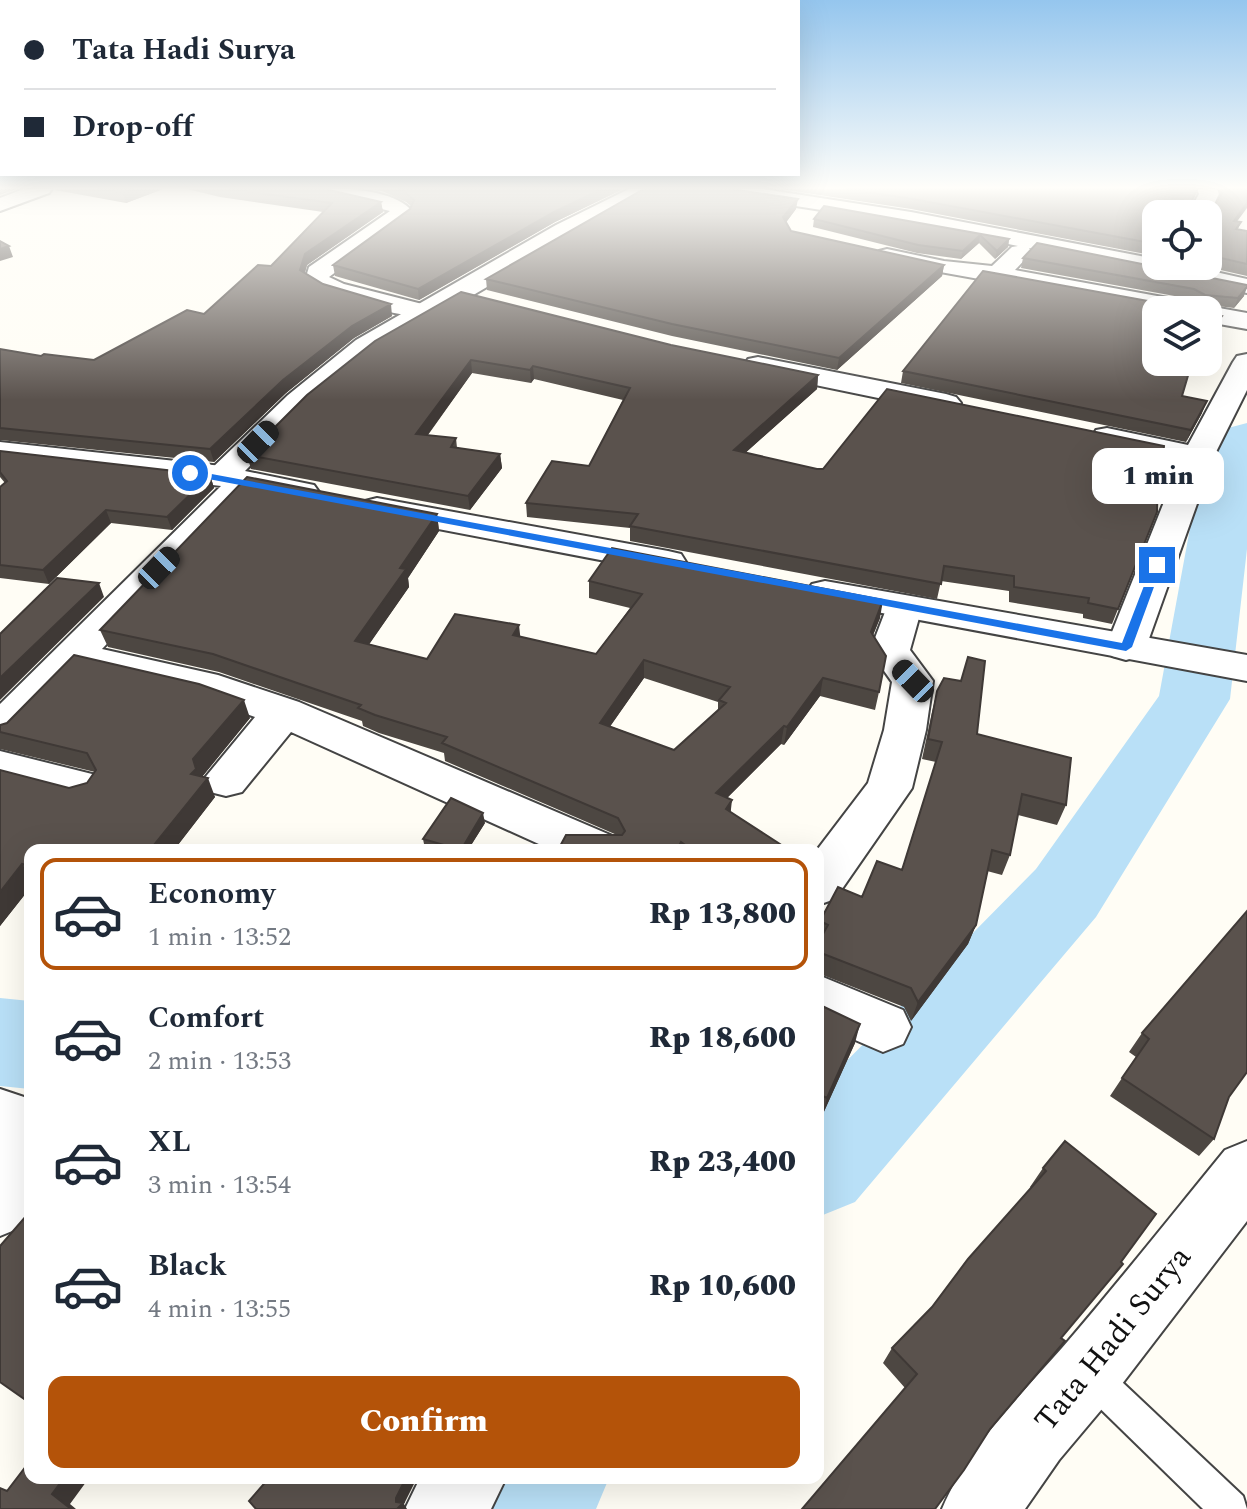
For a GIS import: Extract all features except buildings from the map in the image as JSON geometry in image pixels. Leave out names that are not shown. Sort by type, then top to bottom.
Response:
[{"type":"street","points":[[330,259],[317,272],[317,280],[335,289],[421,311]]},
{"type":"street","points":[[0,730],[74,655],[332,371],[421,311],[514,259]]},
{"type":"street","points":[[904,259],[1142,301]]},
{"type":"street","points":[[998,274],[1012,259]]},
{"type":"street","points":[[1222,280],[1247,286]]},
{"type":"street","points":[[457,293],[488,301]]},
{"type":"street","points":[[1222,317],[1247,321]]},
{"type":"street","points":[[731,359],[971,409]]},
{"type":"street","points":[[1144,650],[1198,456],[1247,362]]},
{"type":"street","points":[[1077,431],[1198,456]]},
{"type":"street","points":[[0,451],[233,478],[708,569]]},
{"type":"street","points":[[798,587],[1247,668]]},
{"type":"street","points":[[824,877],[889,788],[905,730],[913,681],[890,651],[903,607]]},
{"type":"street","points":[[74,655],[218,689],[284,712],[584,844]]},
{"type":"street","points":[[226,780],[284,712]]},
{"type":"street","points":[[0,767],[80,787]]},
{"type":"street","points":[[824,1002],[883,1027]]},
{"type":"street","points":[[0,1117],[24,1127]]},
{"type":"street","points":[[16,1188],[24,1152]]},
{"type":"street","name":"Tata Hadi Surya","points":[[980,1509],[1033,1434],[1087,1372],[1247,1171]]},
{"type":"street","points":[[443,1509],[464,1484]]},
{"type":"lane","points":[[1087,1372],[1230,1509]]},
{"type":"waterway","points":[[824,1158],[1066,893],[1194,699],[1222,512],[1247,439]]},
{"type":"waterway","points":[[0,1042],[24,1044]]},
{"type":"waterway","points":[[519,1509],[540,1484]]},
{"type":"route","points":[[190,473],[222,476],[419,516],[1126,647],[1157,565]]}]
